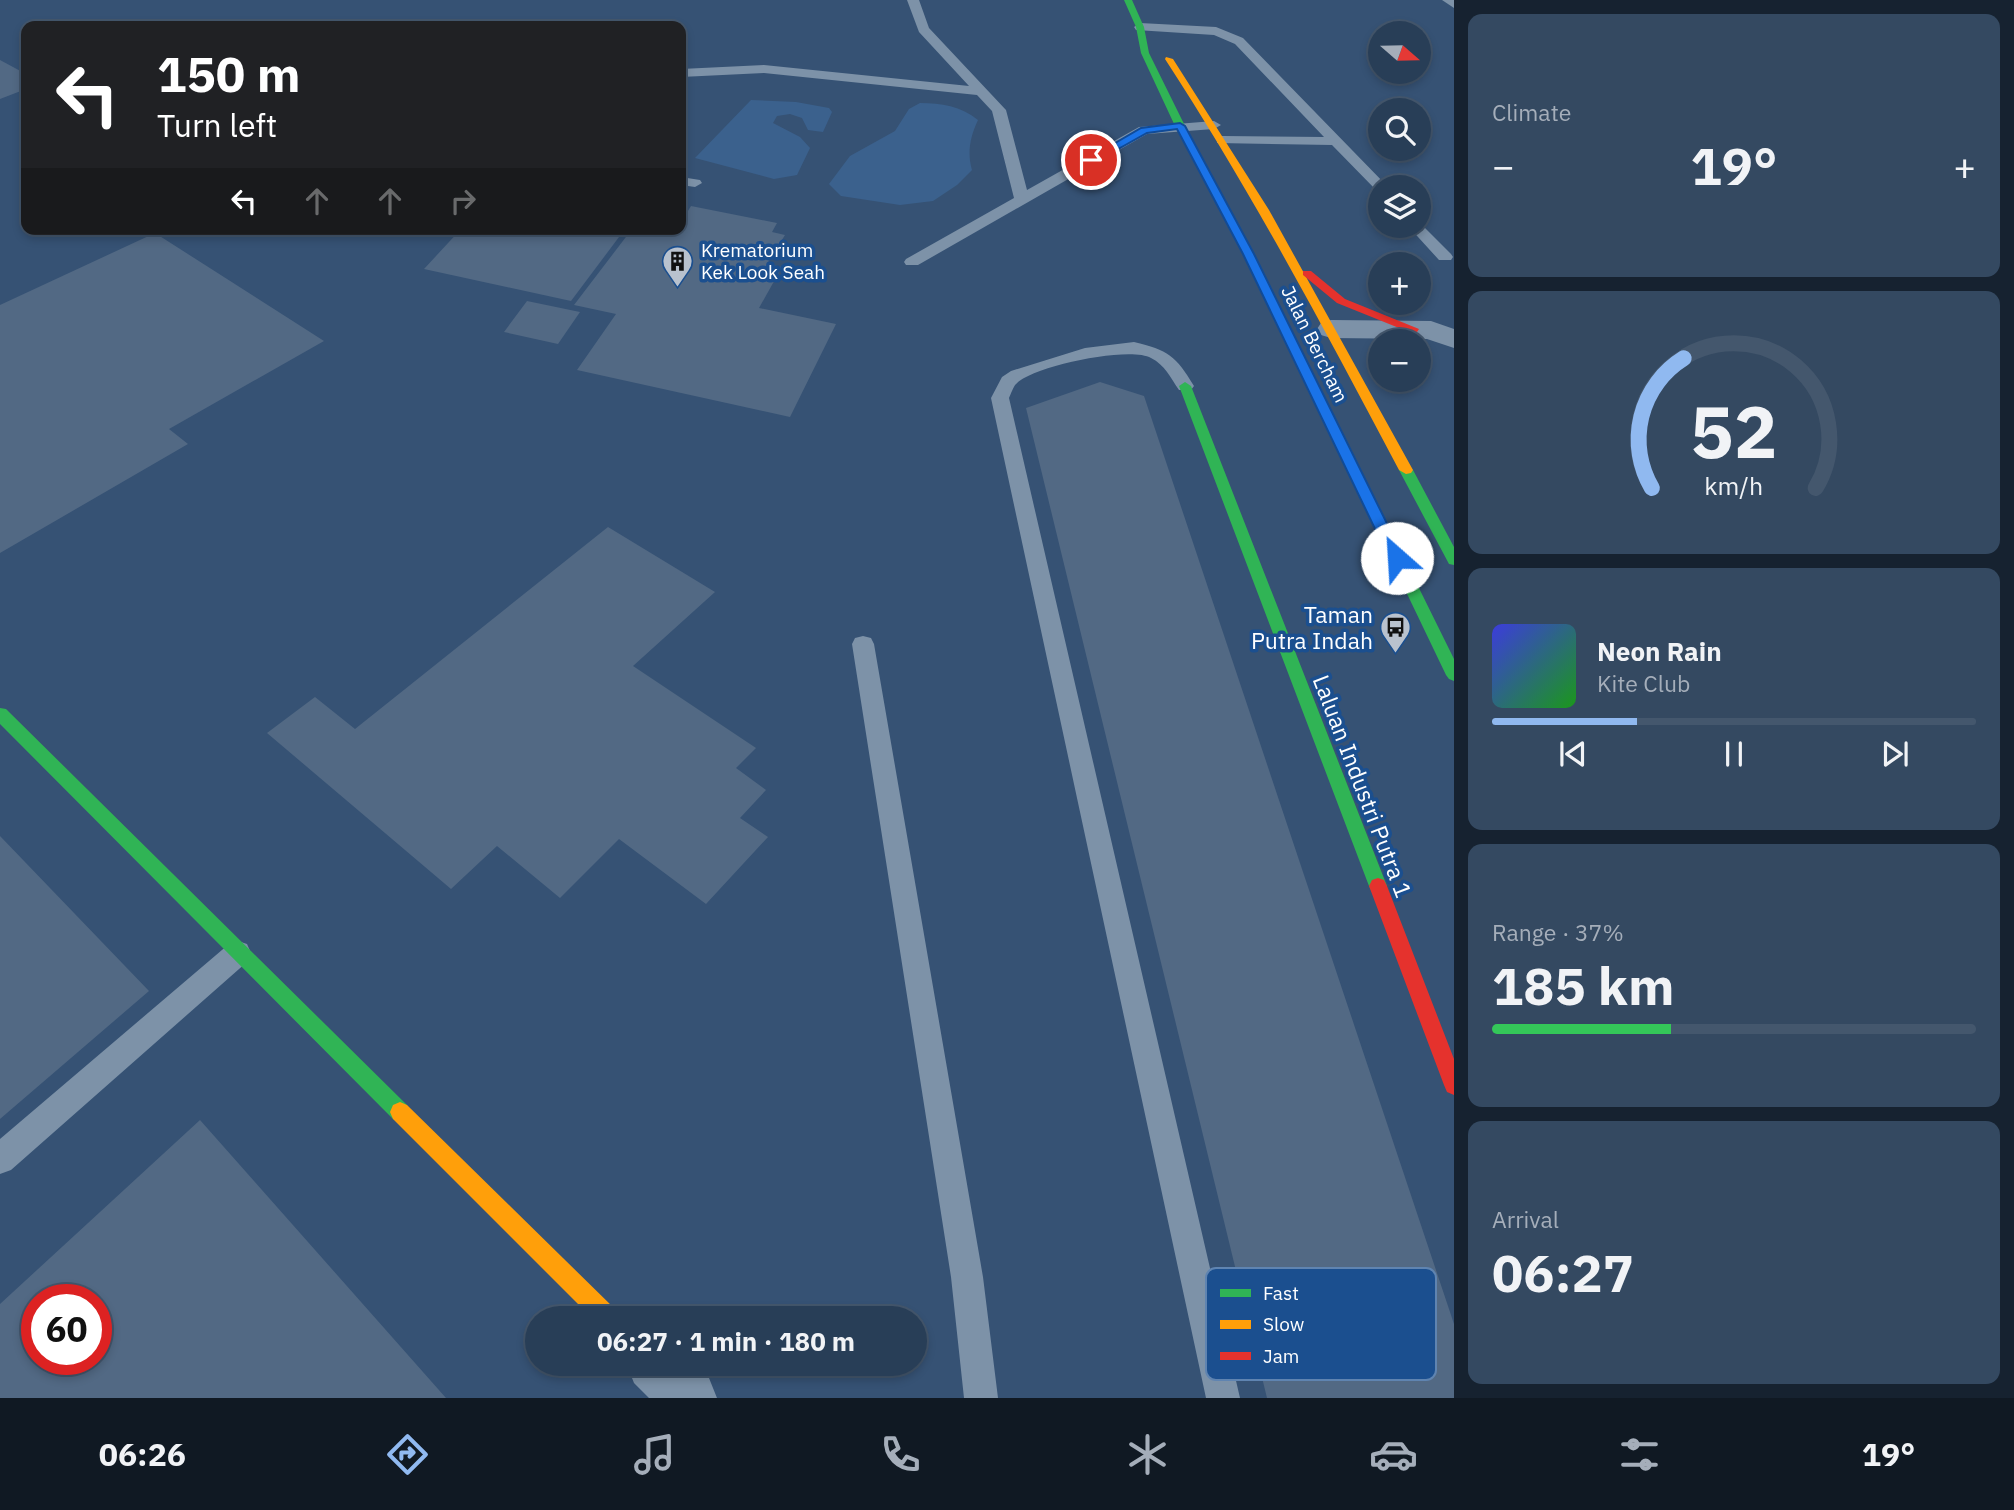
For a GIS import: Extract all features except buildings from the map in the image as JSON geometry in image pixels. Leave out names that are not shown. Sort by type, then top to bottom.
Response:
[{"type":"main road","name":"Jalan Bercham","points":[[1128,0],[1140,29],[1145,53],[1180,126],[1249,254],[1454,675]]},
{"type":"main road","name":"Jalan Bercham","points":[[1140,29],[1162,50],[1213,125],[1289,253],[1323,347],[1376,415],[1454,560]]},
{"type":"main road","points":[[1289,253],[1317,283],[1342,301],[1392,329]]},
{"type":"main road","points":[[1249,254],[1289,299]]},
{"type":"main road","points":[[1302,311],[1323,347],[1328,418]]},
{"type":"main road","name":"Laluan Industri Putra 1","points":[[1185,386],[1454,1085]]},
{"type":"main road","points":[[1374,392],[1376,415]]},
{"type":"main road","points":[[0,714],[596,1306]]},
{"type":"street","points":[[1431,330],[1454,340]]},
{"type":"street","points":[[1323,347],[1368,340]]},
{"type":"street","points":[[667,1376],[689,1398]]},
{"type":"lane","points":[[913,0],[923,29],[999,110],[1022,200]]},
{"type":"lane","points":[[1448,0],[1454,5]]},
{"type":"lane","points":[[1140,29],[1216,31],[1239,41],[1370,175]]},
{"type":"lane","points":[[686,74],[764,69],[982,90]]},
{"type":"lane","points":[[912,262],[1144,130],[1213,125]]},
{"type":"lane","points":[[1222,140],[1338,141]]},
{"type":"lane","points":[[1427,238],[1445,257]]},
{"type":"lane","points":[[1185,386],[1179,370],[1164,356],[1139,348],[1118,347],[1092,350],[1017,375],[1003,389],[1000,398],[1206,1322]]},
{"type":"lane","points":[[863,644],[967,1277],[981,1398]]},
{"type":"lane","points":[[0,1159],[238,953]]},
{"type":"lane","points":[[1219,1380],[1223,1398]]},
{"type":"water","points":[[751,100],[796,102],[829,108],[832,112],[823,132],[808,130],[802,118],[790,114],[777,116],[773,123],[800,137],[810,148],[797,175],[774,179],[695,158]]},
{"type":"water","points":[[920,103],[950,106],[965,111],[978,120],[970,145],[972,170],[957,185],[933,201],[900,205],[841,196],[829,184],[850,156],[895,131],[909,109]]},
{"type":"traffic: fast","points":[[1128,0],[1140,27],[1145,53],[1180,126],[1249,254],[1454,675]]},
{"type":"traffic: fast","points":[[1185,386],[1378,886]]},
{"type":"traffic: fast","points":[[1406,470],[1454,560]]},
{"type":"traffic: fast","points":[[0,714],[400,1112]]},
{"type":"traffic: slow","points":[[1169,59],[1263,210],[1406,470]]},
{"type":"traffic: slow","points":[[400,1112],[596,1306]]},
{"type":"traffic: jam","points":[[1307,273],[1341,301],[1413,329]]},
{"type":"traffic: jam","points":[[1378,886],[1454,1085]]},
{"type":"place","name":"Krematorium Kek Look Seah","points":[[678,288]]},
{"type":"place","name":"Taman Putra Indah","points":[[1396,654]]},
{"type":"route","points":[[1091,160],[1144,130],[1180,126],[1249,254],[1397,558]]}]
